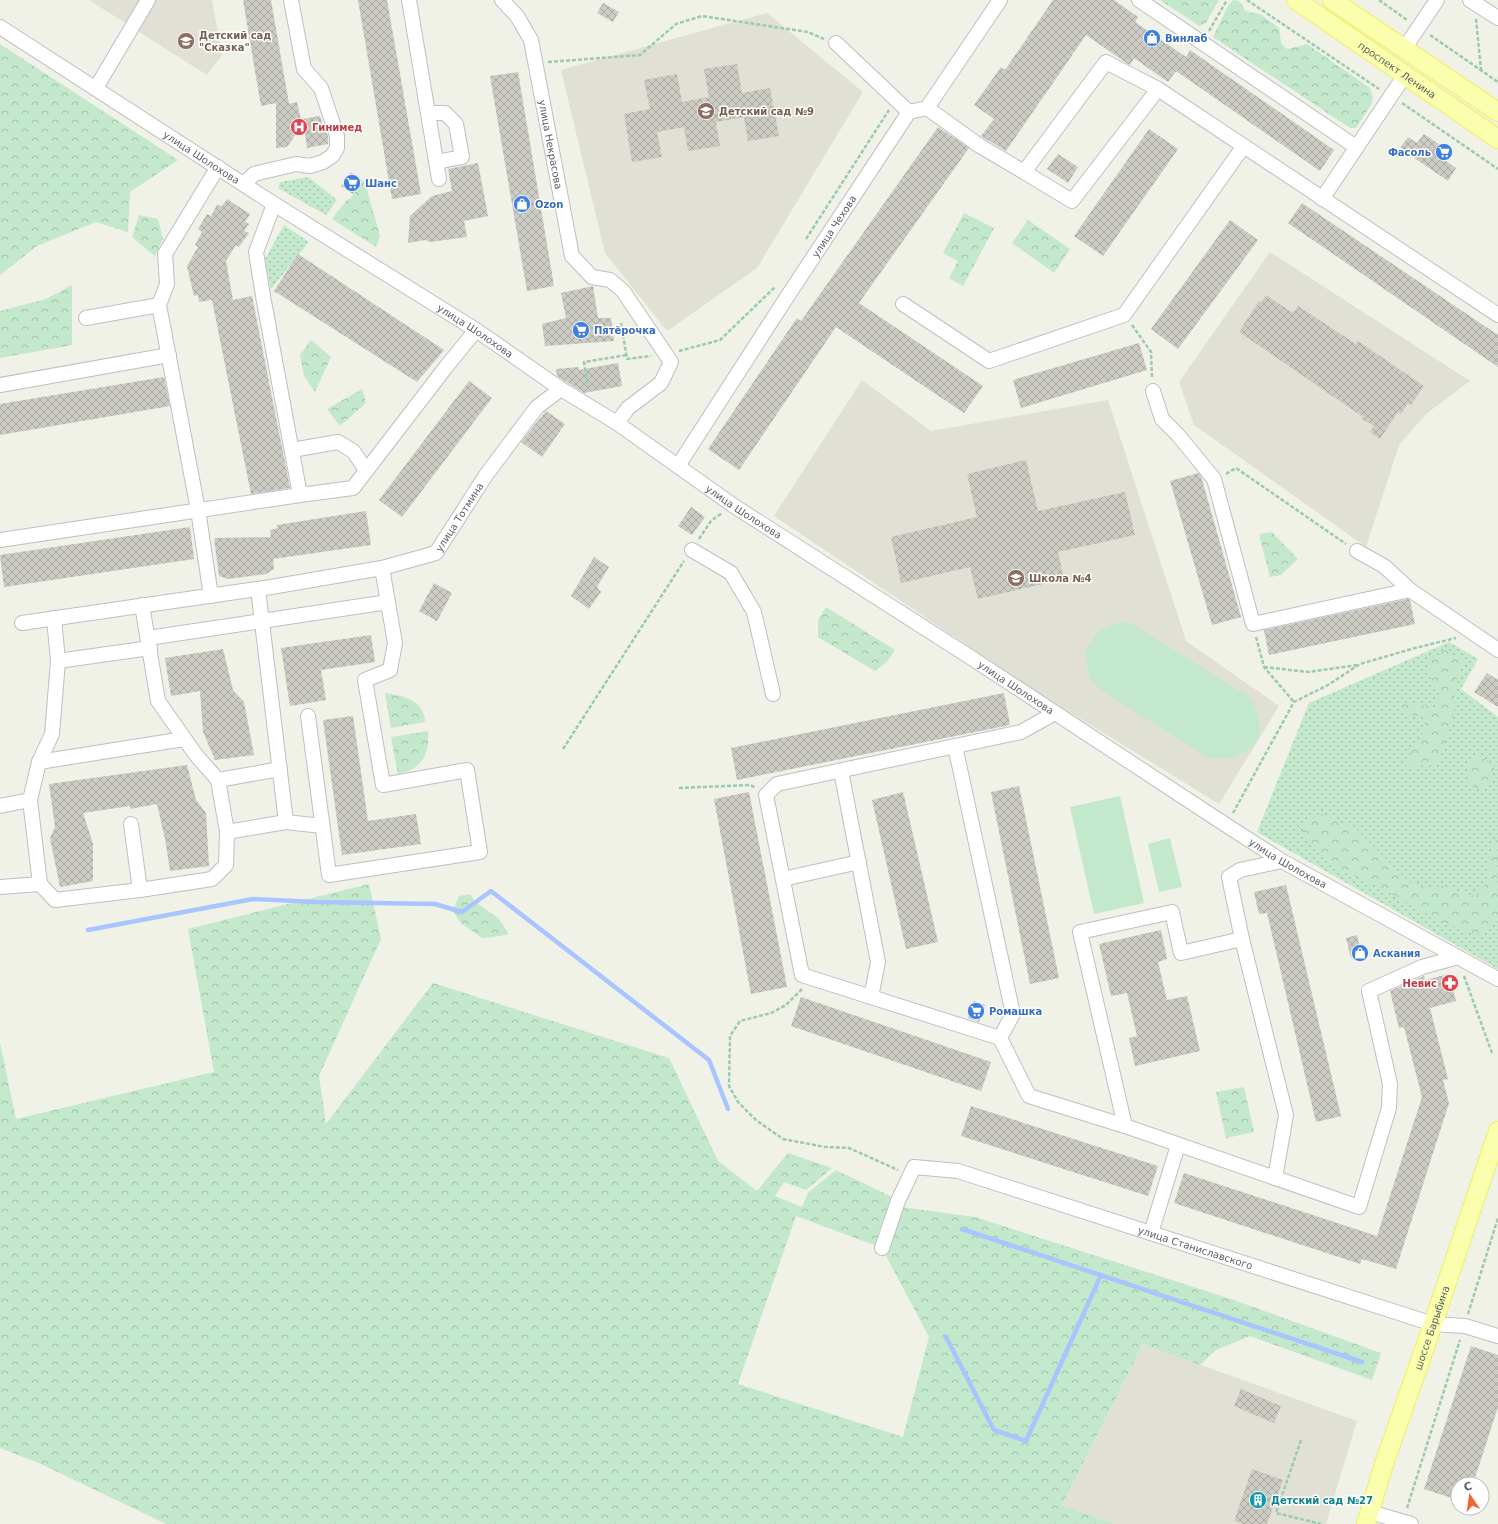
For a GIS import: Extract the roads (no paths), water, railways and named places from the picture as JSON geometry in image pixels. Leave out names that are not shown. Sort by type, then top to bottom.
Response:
[{"type":"main road","name":"проспект Ленина","points":[[1296,0],[1498,139]]},
{"type":"main road","name":"проспект Ленина","points":[[1332,0],[1498,112]]},
{"type":"main road","name":"шоссе Барыбина","points":[[1368,1518],[1384,1464],[1498,1131]]},
{"type":"street","points":[[96,88],[148,0]]},
{"type":"street","points":[[244,184],[254,174],[296,164],[310,166],[323,162],[332,156],[337,148],[337,136],[321,88],[304,69],[291,0]]},
{"type":"street","points":[[409,0],[439,178]]},
{"type":"street","name":"улица Некрасова","points":[[502,0],[517,16],[530,40],[536,63],[572,256],[592,277],[610,280],[623,291],[671,362],[661,383],[628,408],[617,423]]},
{"type":"street","points":[[836,43],[909,112],[927,108],[1000,0]]},
{"type":"street","points":[[1139,0],[1356,147]]},
{"type":"street","points":[[1404,49],[1437,0]]},
{"type":"street","points":[[1472,1],[1498,18]]},
{"type":"street","name":"улица Шолохова","points":[[0,26],[274,204],[476,330],[561,389],[617,423],[734,506],[970,657],[1282,861],[1498,980]]},
{"type":"street","points":[[1024,172],[1106,62],[1158,89],[1243,147],[1498,315]]},
{"type":"street","points":[[1322,199],[1405,75]]},
{"type":"street","points":[[927,108],[980,146],[1072,201],[1158,89]]},
{"type":"street","name":"улица Чехова","points":[[678,466],[909,112]]},
{"type":"street","points":[[428,113],[445,113],[456,124],[462,157],[436,162]]},
{"type":"street","points":[[903,304],[989,361],[1124,316],[1243,147]]},
{"type":"street","points":[[211,596],[198,510],[170,355],[159,305],[167,284],[165,254],[218,167]]},
{"type":"street","points":[[274,204],[256,252],[300,495]]},
{"type":"street","points":[[86,318],[159,305]]},
{"type":"street","points":[[0,540],[352,488],[476,330]]},
{"type":"street","points":[[0,385],[170,355]]},
{"type":"street","name":"улица Тотмина","points":[[22,623],[264,588],[382,568],[436,553],[486,475],[536,407],[561,389]]},
{"type":"street","points":[[1152,391],[1162,418],[1214,479],[1254,624],[1410,590]]},
{"type":"street","points":[[292,450],[338,442],[353,451],[366,470]]},
{"type":"street","points":[[692,550],[731,573],[754,612],[773,694]]},
{"type":"street","points":[[1357,551],[1384,566],[1410,590],[1498,650]]},
{"type":"street","points":[[308,716],[329,875],[480,852],[467,770],[383,785],[364,680],[390,670],[395,643],[382,568]]},
{"type":"street","points":[[264,588],[262,621],[286,822]]},
{"type":"street","points":[[58,661],[262,621],[388,602]]},
{"type":"street","points":[[54,618],[58,661],[52,734],[39,762],[30,800],[40,884],[55,900],[140,890],[212,879],[226,865],[227,832],[218,780],[196,755],[158,701],[142,605]]},
{"type":"street","points":[[1054,713],[1022,732],[777,784],[766,795],[802,975],[1000,1038],[1029,1096],[1125,1126],[1359,1207],[1389,1108],[1390,1084],[1369,991],[1422,968],[1458,957]]},
{"type":"street","points":[[39,762],[184,739]]},
{"type":"street","points":[[955,746],[1013,1014],[1000,1038]]},
{"type":"street","points":[[218,780],[280,769]]},
{"type":"street","points":[[841,771],[878,962],[871,997]]},
{"type":"street","points":[[0,806],[30,800]]},
{"type":"street","points":[[227,832],[286,822],[322,826]]},
{"type":"street","points":[[131,824],[140,890]]},
{"type":"street","points":[[1275,1178],[1286,1115],[1242,939],[1229,877],[1240,870],[1282,861]]},
{"type":"street","points":[[783,879],[859,862]]},
{"type":"street","points":[[0,887],[40,884]]},
{"type":"street","points":[[1125,1126],[1080,932],[1172,912],[1181,953],[1242,939]]},
{"type":"street","points":[[1152,1233],[1178,1145]]},
{"type":"street","name":"улица Станиславского","points":[[882,1248],[898,1201],[914,1167],[958,1171],[1433,1324],[1465,1326],[1498,1336]]},
{"type":"street","points":[[1368,1518],[1407,1523]]},
{"type":"waterway","points":[[88,930],[253,899],[315,902],[435,904],[462,912],[491,891],[709,1060],[728,1109]]},
{"type":"waterway","points":[[962,1229],[1362,1362]]},
{"type":"waterway","points":[[946,1337],[994,1430],[1026,1441],[1101,1275]]},
{"type":"place","name":"Винлаб","points":[[1152,38]]},
{"type":"place","name":"Детский сад \"Сказка\"","points":[[186,41]]},
{"type":"place","name":"Детский сад №9","points":[[706,111]]},
{"type":"place","name":"Гинимед","points":[[299,127]]},
{"type":"place","name":"Фасоль","points":[[1444,152]]},
{"type":"place","name":"Шанс","points":[[352,183]]},
{"type":"place","name":"Ozon","points":[[522,204]]},
{"type":"place","name":"Пятёрочка","points":[[581,330]]},
{"type":"place","name":"Школа №4","points":[[1016,578]]},
{"type":"place","name":"Аскания","points":[[1360,953]]},
{"type":"place","name":"Невис","points":[[1450,983]]},
{"type":"place","name":"Ромашка","points":[[976,1011]]},
{"type":"place","name":"Детский сад №27","points":[[1258,1500]]}]
